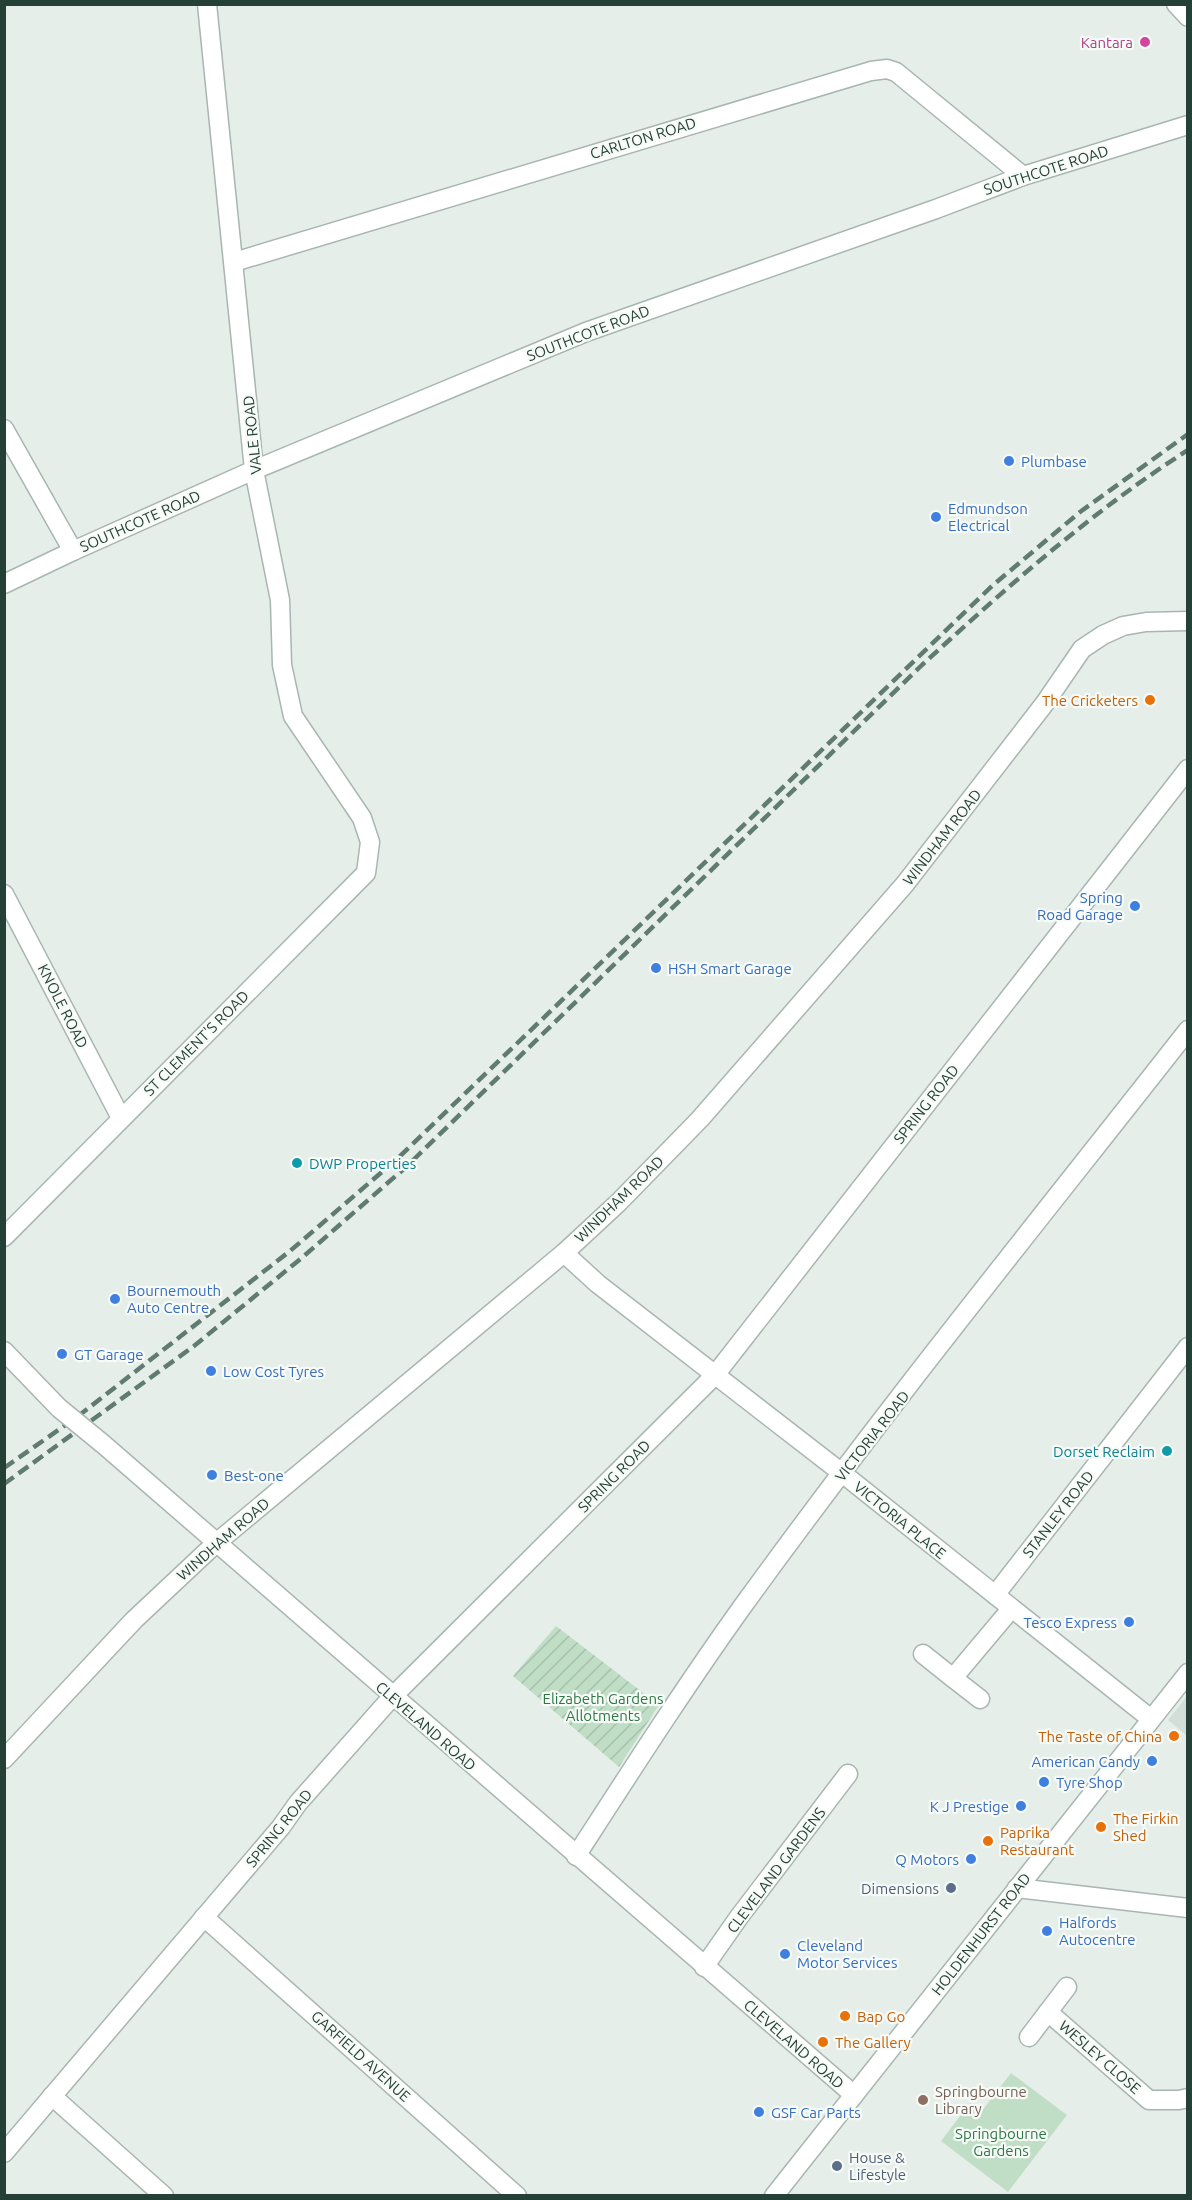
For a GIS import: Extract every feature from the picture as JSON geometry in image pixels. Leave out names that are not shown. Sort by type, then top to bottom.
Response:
[{"type":"street","name":"VALE ROAD","points":[[207,4],[254,471],[280,600],[282,665],[293,716],[362,818],[370,842]]},
{"type":"street","points":[[1176,4],[1188,17]]},
{"type":"street","name":"CARLTON ROAD","points":[[234,262],[871,71],[887,69],[896,72],[1023,176]]},
{"type":"street","name":"SOUTHCOTE ROAD","points":[[4,584],[254,471],[586,332],[1023,176],[1188,124]]},
{"type":"street","points":[[4,429],[73,551]]},
{"type":"street","name":"WINDHAM ROAD","points":[[4,1759],[134,1620],[215,1544],[564,1253],[618,1203],[700,1119],[905,884],[1045,704],[1082,649],[1103,635],[1123,626],[1146,622],[1188,621]]},
{"type":"street","name":"SPRING ROAD","points":[[4,2153],[281,1827],[298,1803],[392,1697],[715,1375],[1188,769]]},
{"type":"street","name":"ST CLEMENT'S ROAD","points":[[4,1237],[366,873],[370,842]]},
{"type":"street","name":"KNOLE ROAD","points":[[4,894],[121,1118]]},
{"type":"street","name":"VICTORIA ROAD","points":[[576,1856],[664,1721],[744,1605],[842,1473],[1188,1030]]},
{"type":"street","name":"VICTORIA PLACE","points":[[564,1253],[598,1284],[842,1473],[1151,1719]]},
{"type":"street","name":"STANLEY ROAD","points":[[995,1595],[1188,1347]]},
{"type":"street","name":"CLEVELAND ROAD","points":[[4,1352],[59,1408],[854,2095]]},
{"type":"street","points":[[953,1678],[1011,1609]]},
{"type":"street","points":[[923,1654],[980,1699]]},
{"type":"street","name":"HOLDENHURST ROAD","points":[[774,2196],[1188,1673]]},
{"type":"street","name":"CLEVELAND GARDENS","points":[[704,1967],[739,1917],[848,1774]]},
{"type":"street","points":[[1017,1888],[1188,1908]]},
{"type":"street","name":"GARFIELD AVENUE","points":[[204,1917],[517,2196]]},
{"type":"street","name":"WESLEY CLOSE","points":[[1029,2037],[1067,1988]]},
{"type":"street","name":"WESLEY CLOSE","points":[[1048,2012],[1149,2100],[1188,2098]]},
{"type":"street","points":[[52,2096],[164,2196]]},
{"type":"shaded area","points":[[1187,1696],[1187,1736],[1168,1720]]},
{"type":"green space","name":"Elizabeth Gardens Allotments","points":[[556,1626],[659,1705],[619,1767],[513,1676]]},
{"type":"green space","name":"Springbourne Gardens","points":[[1011,2073],[1067,2115],[1008,2192],[941,2141],[970,2103],[981,2112]]},
{"type":"railway","points":[[4,1468],[77,1417],[290,1251],[397,1159],[992,586],[1080,512],[1188,434]]},
{"type":"railway","points":[[4,1484],[194,1346],[304,1256],[406,1167],[922,665],[1018,579],[1083,525],[1188,450]]},
{"type":"place","name":"Kantara","points":[[1145,42]]},
{"type":"place","name":"Plumbase","points":[[1009,461]]},
{"type":"place","name":"Edmundson Electrical","points":[[936,517]]},
{"type":"place","name":"The Cricketers","points":[[1150,700]]},
{"type":"place","name":"Spring Road Garage","points":[[1135,906]]},
{"type":"place","name":"HSH Smart Garage","points":[[656,968]]},
{"type":"place","name":"DWP Properties","points":[[297,1163]]},
{"type":"place","name":"Bournemouth Auto Centre","points":[[115,1299]]},
{"type":"place","name":"GT Garage","points":[[62,1354]]},
{"type":"place","name":"Low Cost Tyres","points":[[211,1371]]},
{"type":"place","name":"Dorset Reclaim","points":[[1167,1451]]},
{"type":"place","name":"Best-one","points":[[212,1475]]},
{"type":"place","name":"Tesco Express","points":[[1129,1622]]},
{"type":"place","name":"The Taste of China","points":[[1174,1736]]},
{"type":"place","name":"American Candy","points":[[1152,1761]]},
{"type":"place","name":"Tyre Shop","points":[[1044,1782]]},
{"type":"place","name":"K J Prestige","points":[[1021,1806]]},
{"type":"place","name":"The Firkin Shed","points":[[1101,1827]]},
{"type":"place","name":"Paprika Restaurant","points":[[988,1841]]},
{"type":"place","name":"Q Motors","points":[[971,1859]]},
{"type":"place","name":"Dimensions","points":[[951,1888]]},
{"type":"place","name":"Halfords Autocentre","points":[[1047,1931]]},
{"type":"place","name":"Cleveland Motor Services","points":[[785,1954]]},
{"type":"place","name":"Bap Go","points":[[845,2016]]},
{"type":"place","name":"The Gallery","points":[[823,2042]]},
{"type":"place","name":"Springbourne Library","points":[[923,2100]]},
{"type":"place","name":"GSF Car Parts","points":[[759,2112]]},
{"type":"place","name":"House & Lifestyle","points":[[837,2166]]}]
